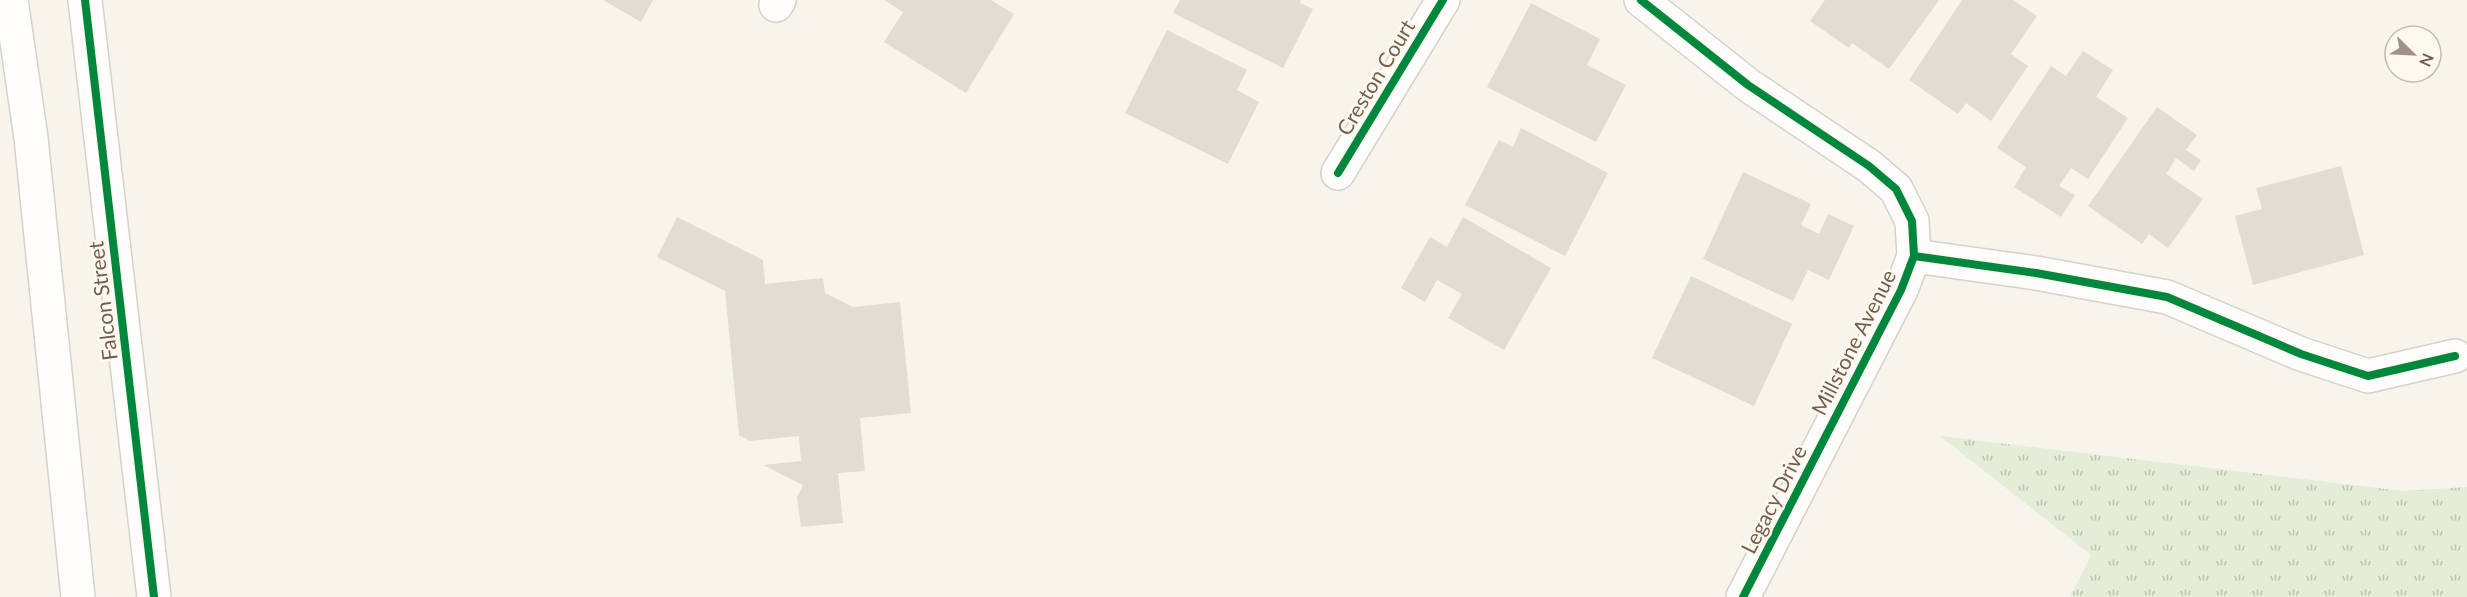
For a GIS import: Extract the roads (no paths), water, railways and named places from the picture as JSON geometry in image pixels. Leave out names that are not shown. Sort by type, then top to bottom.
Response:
[{"type":"street","points":[[11,0],[31,138],[78,597]]},
{"type":"street","name":"Falcon Street","points":[[85,0],[154,597]]},
{"type":"street","name":"Creston Court","points":[[1338,173],[1443,0]]},
{"type":"street","name":"Millstone Avenue","points":[[1641,0],[1748,85],[1869,166],[1896,189],[1912,221],[1914,256],[1901,290],[1742,597]]},
{"type":"street","points":[[1914,256],[2036,273],[2167,297],[2301,354],[2368,376],[2463,353]]}]
